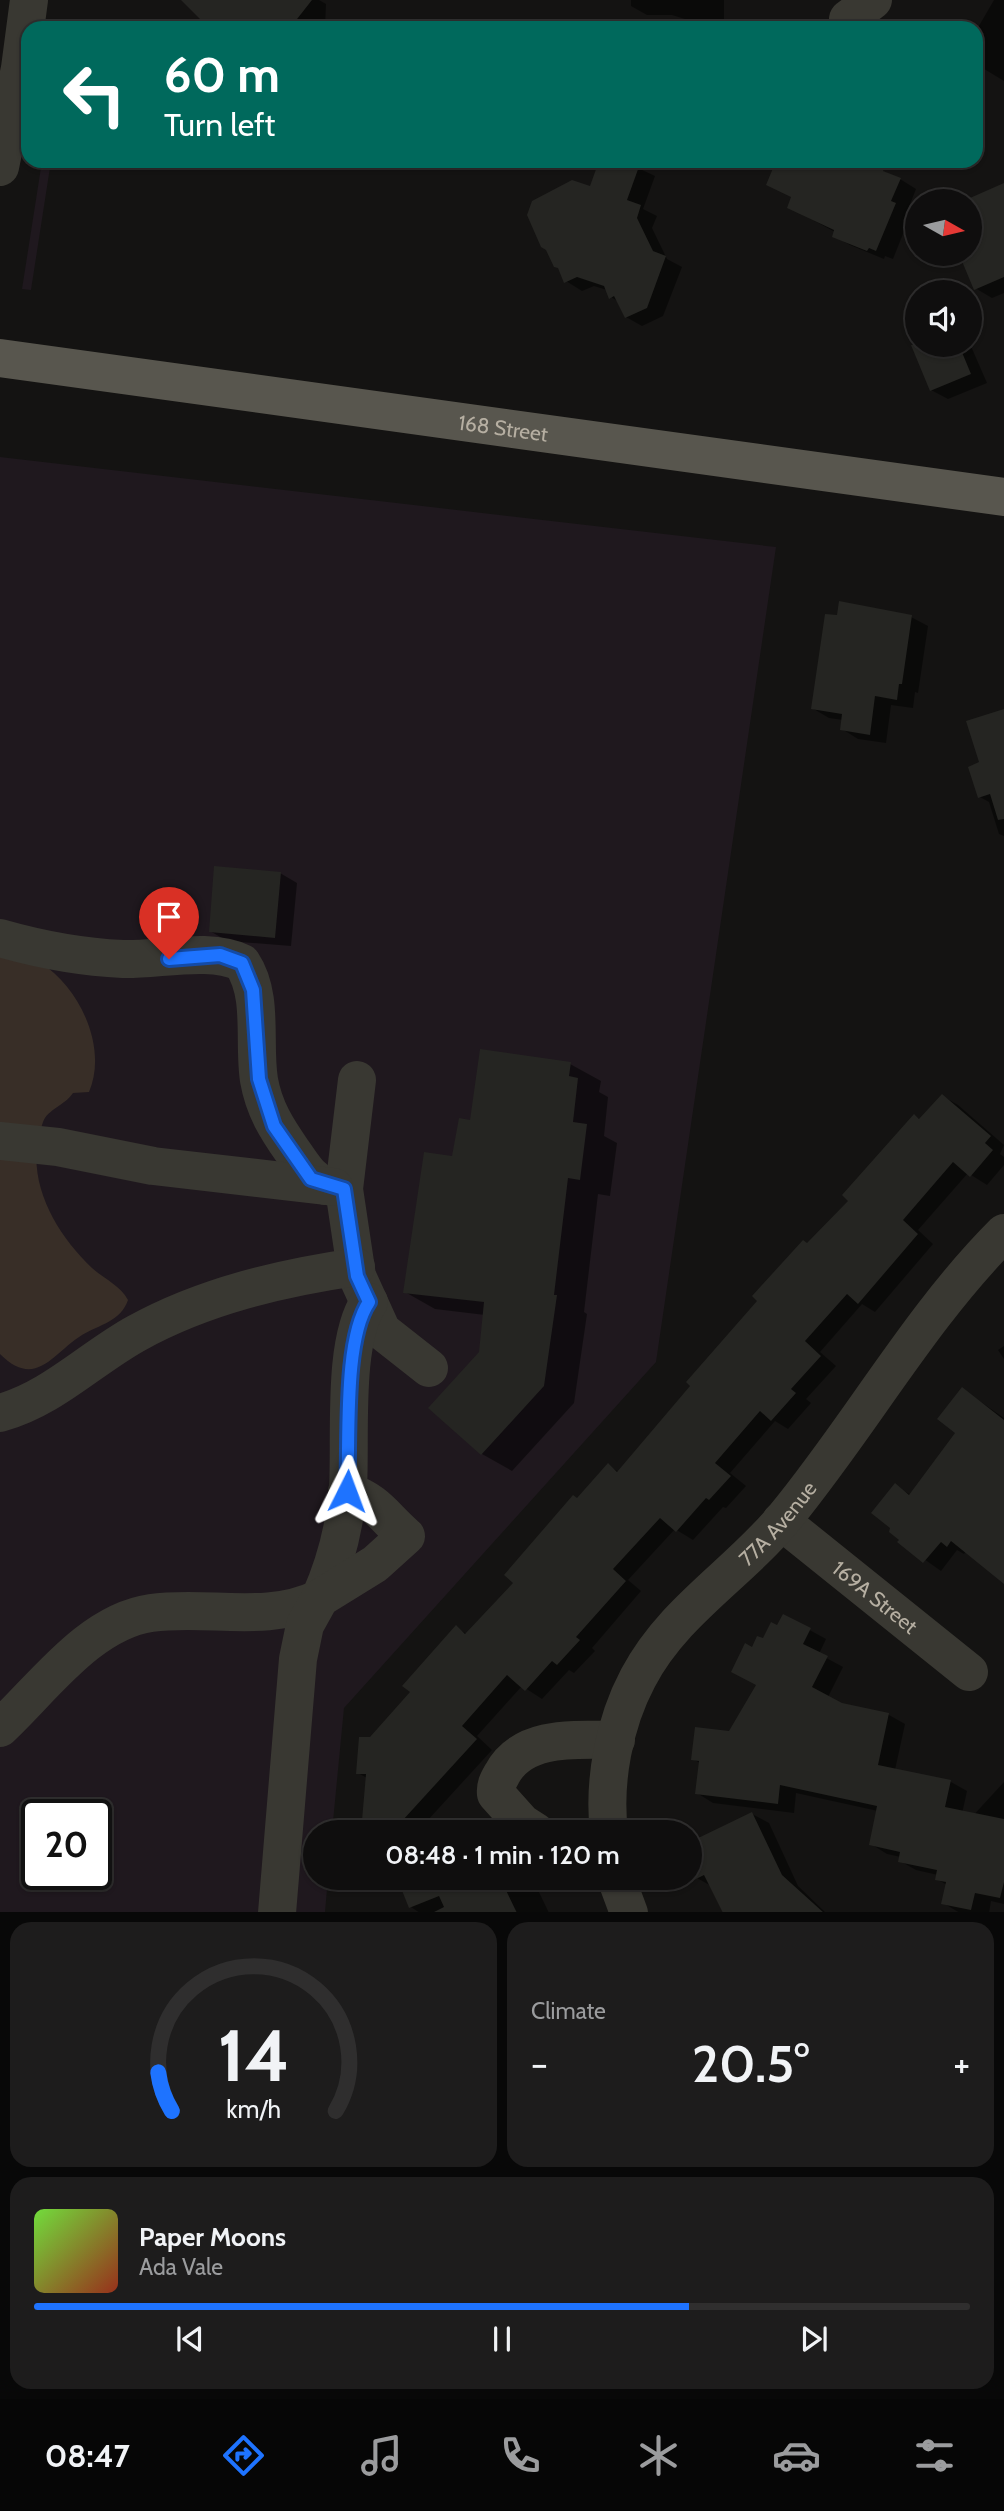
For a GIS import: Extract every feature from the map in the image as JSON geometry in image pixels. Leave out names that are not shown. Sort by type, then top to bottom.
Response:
[{"type":"main road","name":"168 Street","points":[[0,358],[1004,497]]},
{"type":"street","points":[[26,21],[29,0]]},
{"type":"street","points":[[0,167],[21,60]]},
{"type":"street","points":[[0,938],[54,953],[80,956],[169,959],[220,955],[242,963],[253,990],[259,1079],[263,1099],[274,1126],[311,1179],[335,1187]]},
{"type":"street","points":[[357,1080],[335,1187],[362,1285],[382,1331],[429,1368]]},
{"type":"street","points":[[0,1141],[58,1147],[153,1166],[335,1187]]},
{"type":"street","name":"77A Avenue","points":[[609,1820],[609,1782],[616,1740],[637,1679],[658,1644],[686,1612],[782,1521],[828,1463],[944,1302],[1004,1233]]},
{"type":"street","points":[[0,1413],[55,1389],[98,1356],[139,1332],[200,1304],[308,1274],[362,1285]]},
{"type":"street","points":[[277,1912],[298,1659],[305,1625],[329,1577],[347,1491],[353,1361],[362,1285]]},
{"type":"street","points":[[0,1728],[61,1667],[103,1634],[128,1620],[174,1611],[259,1614],[302,1607],[375,1564],[406,1536],[389,1516],[368,1499],[347,1491]]},
{"type":"street","name":"169A Street","points":[[782,1521],[970,1672]]},
{"type":"street","points":[[519,1820],[496,1794],[505,1768],[523,1752],[544,1743],[616,1740]]},
{"type":"street","points":[[620,1890],[629,1912]]},
{"type":"shaded area","points":[[41,168],[50,168],[31,290],[22,289]]},
{"type":"shaded area","points":[[0,457],[776,547],[656,1362],[344,1708],[333,1820],[303,1820],[303,1890],[327,1890],[325,1912],[0,1912]]},
{"type":"shaded area","points":[[0,949],[37,961],[55,974],[68,988],[87,1020],[95,1057],[89,1092],[73,1093],[45,1118],[38,1142],[36,1163],[45,1202],[65,1238],[92,1268],[116,1286],[128,1300],[115,1318],[82,1335],[44,1365],[34,1369],[24,1369],[0,1354]]},
{"type":"building","points":[[181,0],[312,0],[296,21],[202,21]]},
{"type":"building","points":[[596,168],[638,168],[627,200],[641,205],[637,218],[653,251],[666,256],[647,308],[625,318],[614,296],[609,299],[604,286],[577,277],[564,283],[558,268],[554,267],[546,250],[541,247],[527,215],[532,201],[572,180],[590,186]]},
{"type":"building","points":[[773,168],[884,168],[883,171],[901,178],[891,201],[896,203],[876,251],[869,248],[867,251],[832,237],[834,230],[787,208],[791,197],[766,185]]},
{"type":"building","points":[[1004,183],[1004,277],[982,287],[982,280],[970,280],[964,266],[982,266],[982,193]]},
{"type":"building","points":[[916,357],[964,357],[971,374],[930,391]]},
{"type":"building","points":[[839,601],[912,615],[902,684],[899,684],[897,700],[875,696],[870,735],[840,730],[842,714],[811,709],[825,614],[837,615]]},
{"type":"building","points":[[1004,709],[1004,819],[998,820],[990,794],[978,798],[968,767],[979,762],[966,721]]},
{"type":"building","points":[[214,866],[281,872],[275,938],[209,932]]},
{"type":"building","points":[[480,1049],[571,1062],[569,1076],[578,1078],[573,1122],[587,1124],[580,1180],[568,1178],[554,1295],[557,1295],[544,1386],[481,1455],[428,1408],[479,1352],[484,1302],[403,1293],[424,1152],[452,1156],[459,1118],[470,1120]]},
{"type":"building","points":[[942,1094],[991,1136],[985,1143],[993,1150],[970,1177],[953,1162],[903,1220],[918,1234],[858,1304],[847,1294],[805,1341],[821,1356],[791,1389],[796,1393],[771,1421],[760,1411],[715,1463],[731,1476],[709,1500],[706,1498],[676,1532],[660,1518],[613,1569],[626,1581],[576,1637],[580,1640],[557,1665],[552,1661],[525,1691],[507,1675],[462,1726],[477,1739],[403,1820],[362,1820],[366,1774],[356,1774],[359,1737],[370,1737],[410,1692],[402,1686],[456,1625],[465,1634],[513,1583],[504,1575],[573,1495],[577,1498],[608,1463],[617,1472],[690,1386],[686,1382],[757,1301],[752,1296],[803,1240],[807,1243],[848,1201],[842,1195],[914,1114],[919,1119]]},
{"type":"building","points":[[962,1387],[1004,1420],[1004,1584],[951,1541],[947,1547],[941,1542],[923,1563],[897,1542],[899,1540],[889,1532],[890,1528],[871,1513],[895,1483],[909,1495],[955,1433],[937,1419]]},
{"type":"building","points":[[783,1614],[811,1628],[803,1644],[828,1656],[812,1687],[842,1703],[889,1713],[878,1765],[951,1780],[945,1807],[1004,1819],[1004,1882],[1000,1898],[975,1893],[971,1910],[941,1904],[946,1882],[935,1880],[937,1870],[898,1862],[900,1852],[869,1845],[877,1806],[780,1785],[778,1804],[695,1794],[699,1761],[691,1760],[695,1727],[729,1731],[756,1685],[731,1672],[745,1643],[752,1647],[757,1636],[763,1638],[771,1622],[777,1625]]},
{"type":"building","points":[[752,1812],[782,1875],[823,1912],[722,1912],[704,1875],[702,1876],[702,1836]]},
{"type":"building","points":[[402,1890],[506,1890],[517,1912],[434,1912],[444,1907],[439,1896],[409,1908]]},
{"type":"route","points":[[169,959],[220,955],[242,963],[248,972],[253,990],[259,1079],[263,1099],[274,1126],[311,1179],[326,1186],[344,1189],[357,1276],[369,1302],[359,1317],[353,1361],[347,1491]]}]
